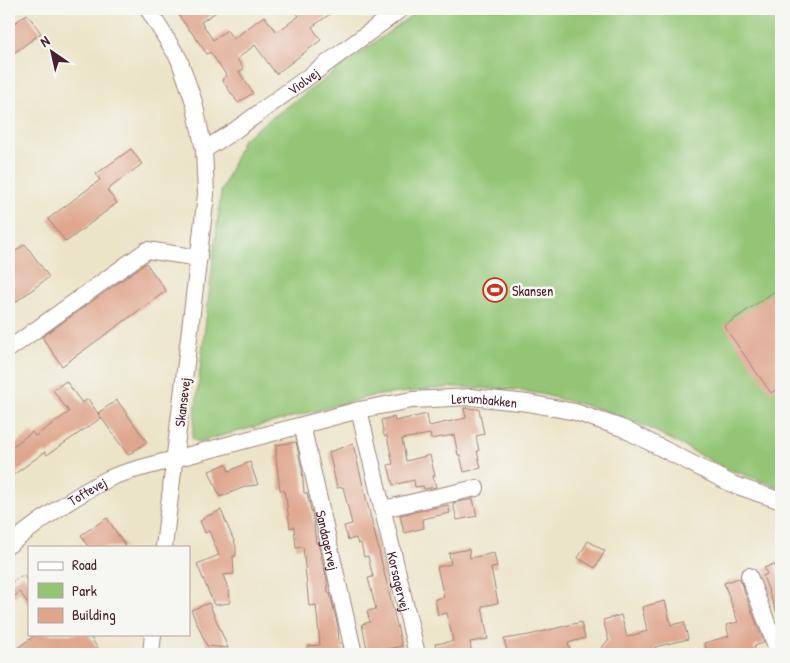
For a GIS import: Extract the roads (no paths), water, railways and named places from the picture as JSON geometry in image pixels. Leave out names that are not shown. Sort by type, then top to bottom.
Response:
[{"type":"street","name":"Skansevej","points":[[148,9],[179,59],[194,102],[204,150],[206,195],[164,546]]},
{"type":"street","name":"Violvej","points":[[204,150],[234,131],[401,9]]},
{"type":"street","points":[[9,349],[147,250],[199,258]]},
{"type":"street","name":"Lerumbakken","points":[[175,459],[359,410],[412,400],[471,397],[528,403],[575,412],[622,428],[732,484],[781,501]]},
{"type":"street","name":"Korsagervej","points":[[359,410],[417,654]]},
{"type":"street","name":"Sandagervej","points":[[302,425],[354,654]]},
{"type":"street","name":"Toftevej","points":[[9,545],[54,510],[110,478],[175,459]]},
{"type":"street","points":[[383,509],[476,488]]},
{"type":"street","points":[[749,576],[779,654]]},
{"type":"street","points":[[151,654],[153,636]]},
{"type":"place","name":"Skansen","points":[[495,290]]}]
